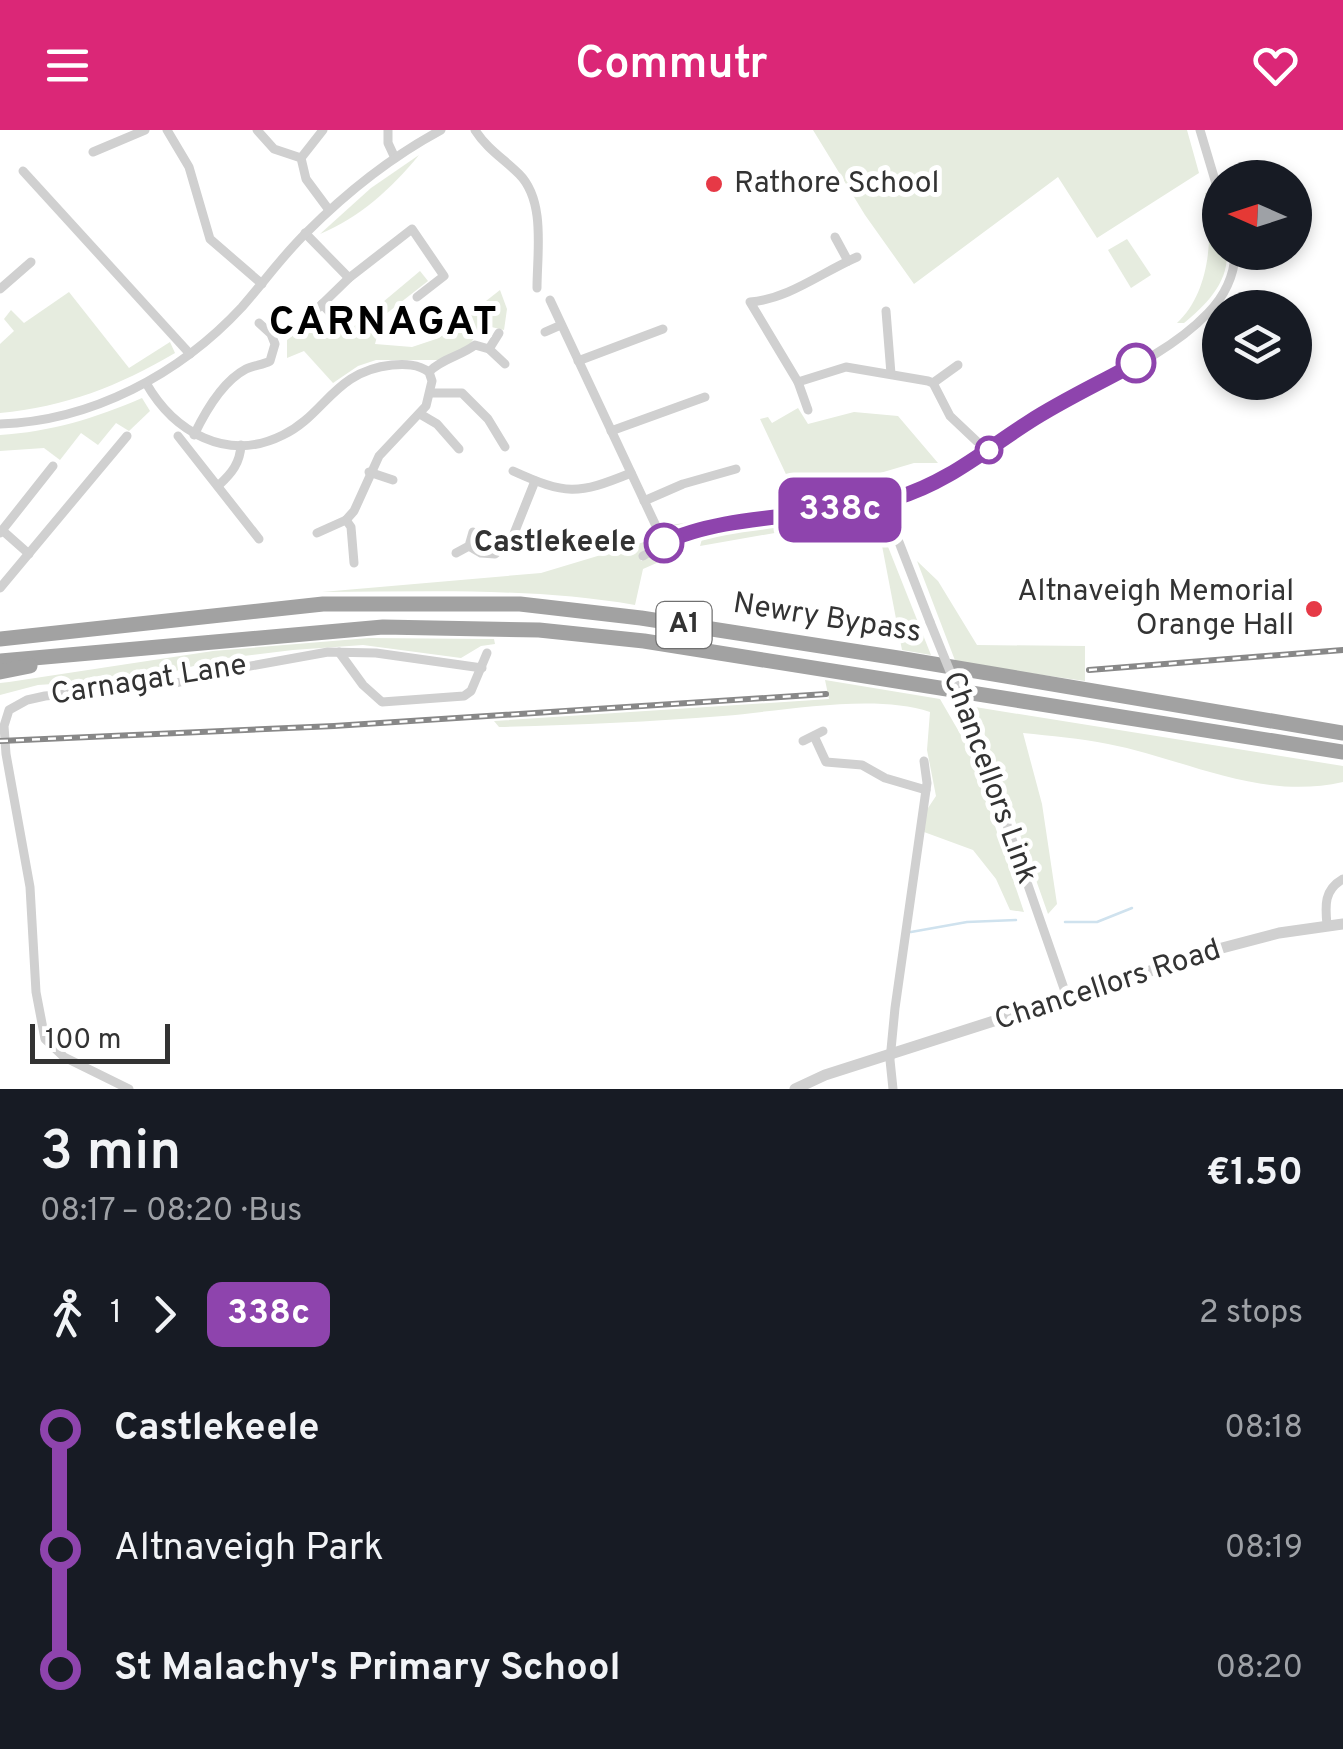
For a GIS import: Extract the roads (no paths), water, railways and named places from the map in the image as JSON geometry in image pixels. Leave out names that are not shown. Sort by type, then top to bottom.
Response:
[{"type":"highway","name":"Newry Bypass","points":[[0,637],[324,604],[520,604],[641,618],[898,658],[1343,733]]},
{"type":"highway","name":"Newry Bypass","points":[[0,661],[383,628],[539,630],[644,641],[1343,752]]},
{"type":"highway","points":[[0,672],[77,653]]},
{"type":"street","points":[[93,152],[145,130]]},
{"type":"street","points":[[166,130],[189,167],[210,239],[262,284]]},
{"type":"street","points":[[257,130],[274,149],[301,158]]},
{"type":"street","points":[[301,158],[324,130]]},
{"type":"street","points":[[388,130],[388,143],[395,158]]},
{"type":"street","points":[[0,424],[45,419],[87,408],[146,383],[190,354],[216,334],[329,210],[395,158],[441,130]]},
{"type":"street","points":[[475,130],[494,154],[521,175],[531,191],[536,210],[537,288]]},
{"type":"street","points":[[1200,130],[1209,160]]},
{"type":"street","points":[[110,131],[115,142]]},
{"type":"street","points":[[301,158],[306,180],[329,210]]},
{"type":"street","points":[[23,171],[190,354]]},
{"type":"street","points":[[334,317],[318,308],[349,278],[424,219]]},
{"type":"street","points":[[412,230],[444,276],[417,297]]},
{"type":"street","points":[[305,233],[349,278]]},
{"type":"street","points":[[736,304],[814,282],[853,259],[835,237]]},
{"type":"street","points":[[0,288],[30,262]]},
{"type":"street","points":[[643,556],[664,543],[734,524],[883,502],[946,478],[1032,420],[1173,341],[1207,315],[1230,280],[1232,270]]},
{"type":"street","points":[[550,300],[664,543]]},
{"type":"street","points":[[750,302],[798,382],[808,410]]},
{"type":"street","points":[[886,311],[891,374]]},
{"type":"street","points":[[194,435],[204,414],[232,381],[245,369],[270,361],[276,344],[259,324]]},
{"type":"street","points":[[545,332],[561,325]]},
{"type":"street","points":[[578,362],[662,328]]},
{"type":"street","points":[[489,349],[499,333]]},
{"type":"street","points":[[429,372],[475,345],[489,349],[506,364]]},
{"type":"street","points":[[146,383],[166,414],[194,435],[206,441],[241,445],[284,435],[361,372],[402,364],[422,366],[429,372],[431,393],[420,414],[379,456],[346,520],[320,532],[318,518]]},
{"type":"street","points":[[798,382],[846,367],[933,383],[958,365]]},
{"type":"street","points":[[933,383],[950,416],[987,451]]},
{"type":"street","points":[[431,393],[462,393],[488,420],[505,447]]},
{"type":"street","points":[[611,431],[705,397]]},
{"type":"street","points":[[420,414],[436,424],[458,449]]},
{"type":"street","points":[[0,588],[127,436]]},
{"type":"street","points":[[178,436],[259,539]]},
{"type":"street","points":[[219,485],[232,473],[240,458],[241,445]]},
{"type":"street","points":[[29,554],[1,531],[53,466]]},
{"type":"street","points":[[513,470],[568,492],[631,473]]},
{"type":"street","points":[[644,501],[684,484],[736,470]]},
{"type":"street","points":[[369,472],[393,480]]},
{"type":"street","points":[[469,546],[481,554],[495,554],[511,541],[535,481]]},
{"type":"street","name":"Chancellors Link","points":[[883,502],[974,733],[1068,1000]]},
{"type":"street","points":[[346,520],[351,527],[354,564]]},
{"type":"street","points":[[456,553],[469,546],[473,532]]},
{"type":"street","points":[[339,652],[370,693],[387,703],[464,696],[472,691],[487,653]]},
{"type":"street","name":"Carnagat Lane","points":[[129,1089],[64,1057],[45,1039],[36,992],[30,886],[6,754],[6,718],[16,705],[45,696],[172,684],[268,662],[339,652],[376,653],[482,668]]},
{"type":"street","points":[[803,741],[818,733],[826,762],[862,765],[884,778],[926,790]]},
{"type":"street","points":[[893,1089],[897,989],[926,790],[924,760]]},
{"type":"street","points":[[1326,925],[1326,897],[1343,879]]},
{"type":"street","name":"Chancellors Road","points":[[796,1089],[825,1075],[1255,938],[1343,924]]},
{"type":"waterway","points":[[1065,922],[1097,922],[1132,908]]},
{"type":"waterway","points":[[911,932],[967,922],[1016,920]]},
{"type":"railway","points":[[1089,670],[1343,650]]},
{"type":"railway","points":[[0,741],[334,726],[826,694]]},
{"type":"place","name":"Rathore School","points":[[714,184]]},
{"type":"place","name":"Castlekeele","points":[[664,543]]},
{"type":"place","name":"Altnaveigh Memorial Orange Hall","points":[[1314,609]]},
{"type":"district","name":"CARNAGAT","points":[[384,324]]}]
